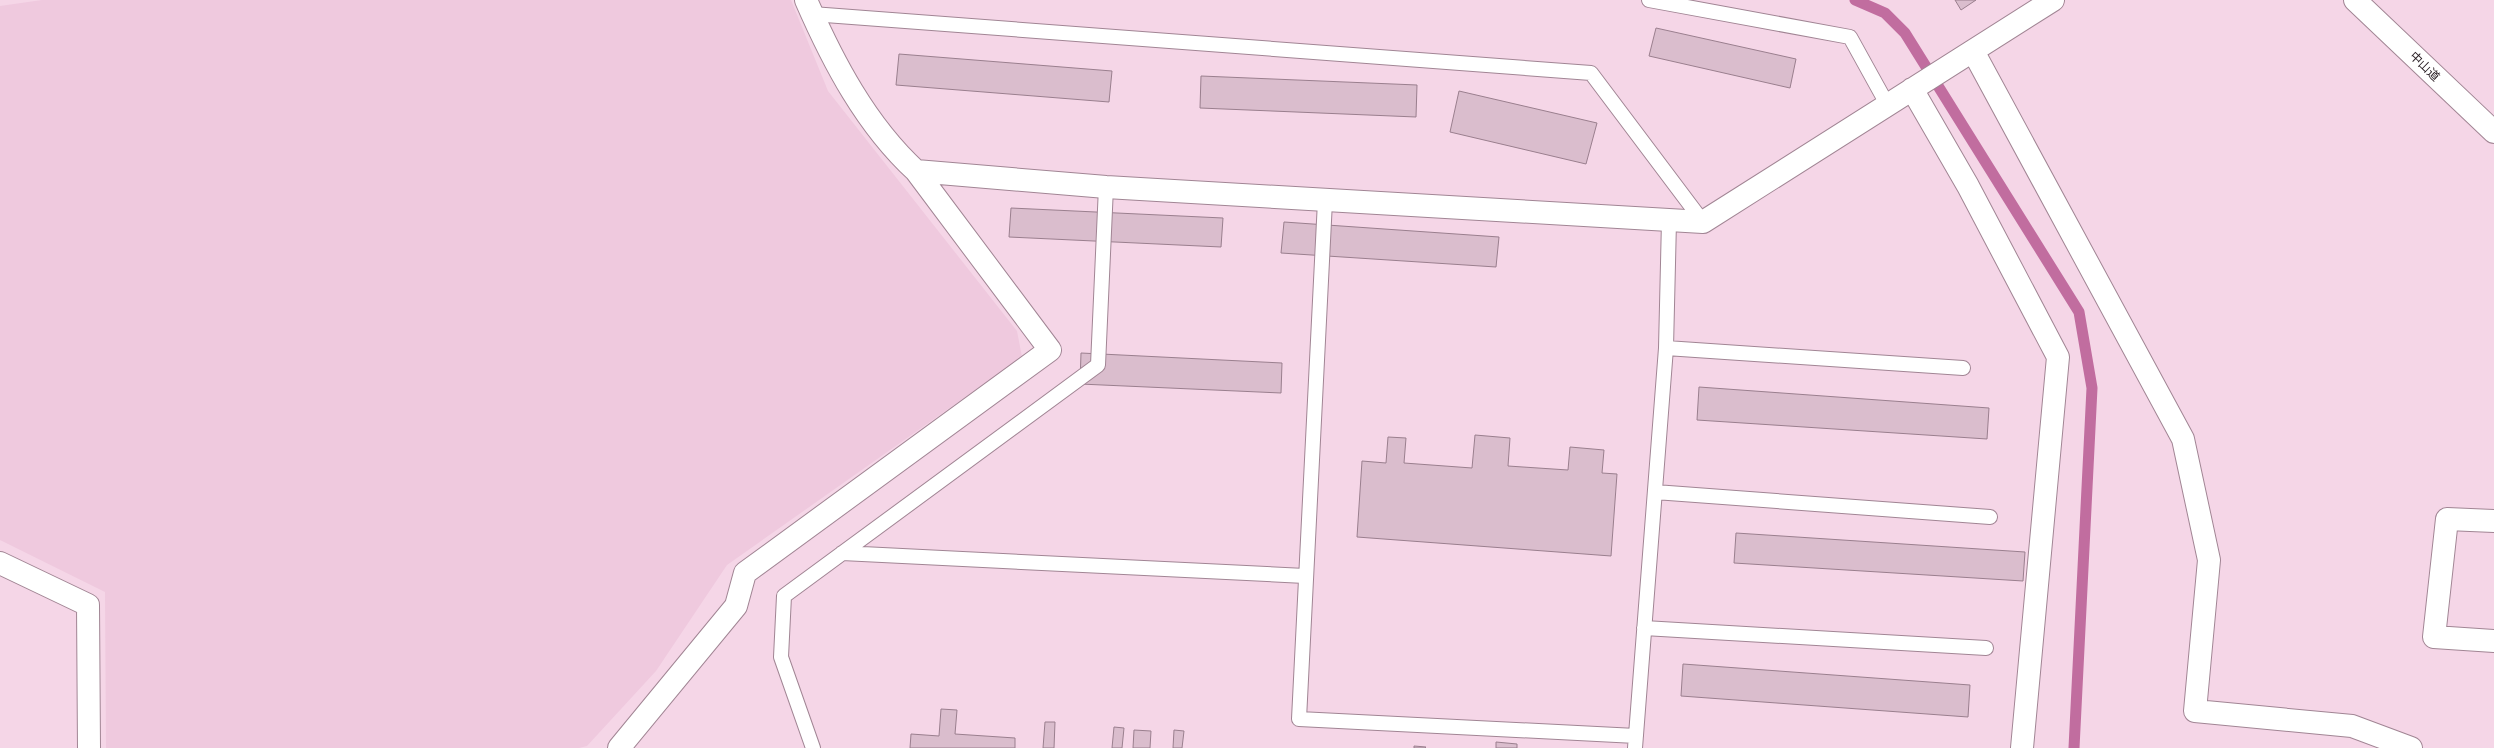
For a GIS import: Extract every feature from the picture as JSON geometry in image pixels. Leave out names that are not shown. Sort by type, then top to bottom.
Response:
[{"type":"main road","points":[[916,171],[1106,187],[1703,222],[1887,104],[2054,0]]},
{"type":"main road","name":"中山道","points":[[2355,0],[2494,132]]},
{"type":"main road","points":[[619,748],[736,606],[745,573],[1050,350],[916,171],[895,152],[853,94],[809,7]]},
{"type":"main road","points":[[1973,51],[2183,438],[2208,560],[2195,711],[2352,726],[2410,748]]},
{"type":"main road","points":[[1913,88],[1968,186],[2058,357],[2022,748]]},
{"type":"main road","points":[[2494,521],[2446,519],[2434,637],[2494,641]]},
{"type":"main road","points":[[0,563],[88,605],[89,748]]},
{"type":"lane","points":[[1649,0],[1850,37],[1887,104]]},
{"type":"lane","points":[[809,7],[1591,73],[1703,222]]},
{"type":"lane","points":[[813,748],[781,657],[784,596],[1098,365],[1106,187]]},
{"type":"lane","points":[[1325,201],[1298,718],[1636,742],[1666,348],[1669,221]]},
{"type":"lane","points":[[1666,348],[1963,368]]},
{"type":"lane","points":[[1655,492],[1990,517]]},
{"type":"lane","points":[[842,553],[1305,576]]},
{"type":"lane","points":[[1644,628],[1986,648]]},
{"type":"shaded area","points":[[42,0],[791,0],[828,91],[1017,331],[1022,357],[727,565],[656,671],[587,746],[579,748],[106,748],[105,592],[0,540],[0,6]]},
{"type":"building","points":[[1955,0],[1976,0],[1961,10]]},
{"type":"building","points":[[1656,28],[1796,59],[1790,88],[1649,56]]},
{"type":"building","points":[[899,54],[1112,71],[1109,102],[896,85]]},
{"type":"building","points":[[1201,76],[1417,85],[1416,117],[1200,108]]},
{"type":"building","points":[[1459,91],[1597,123],[1586,164],[1450,132]]},
{"type":"building","points":[[1011,208],[1223,218],[1221,247],[1009,237]]},
{"type":"building","points":[[1284,222],[1499,237],[1496,267],[1281,253]]},
{"type":"building","points":[[1081,353],[1282,363],[1281,393],[1080,384]]},
{"type":"building","points":[[1699,387],[1989,408],[1987,439],[1697,420]]},
{"type":"building","points":[[1475,435],[1510,438],[1508,466],[1568,470],[1570,447],[1604,450],[1602,473],[1617,474],[1611,556],[1357,537],[1362,461],[1386,463],[1388,437],[1406,438],[1404,463],[1472,468]]},
{"type":"building","points":[[1736,533],[2025,552],[2023,581],[1734,563]]},
{"type":"building","points":[[1683,664],[1970,685],[1968,717],[1681,696]]},
{"type":"building","points":[[941,709],[957,710],[955,734],[1015,738],[1015,748],[910,748],[911,734],[939,736]]},
{"type":"building","points":[[1045,722],[1055,722],[1054,748],[1043,748]]},
{"type":"building","points":[[1114,727],[1124,728],[1122,748],[1112,748]]},
{"type":"building","points":[[1134,730],[1151,731],[1150,748],[1133,748]]},
{"type":"building","points":[[1174,730],[1184,731],[1182,748],[1173,748]]},
{"type":"building","points":[[1496,742],[1517,744],[1517,748],[1496,748]]},
{"type":"building","points":[[1414,746],[1426,747],[1414,748]]},
{"type":"waterway","points":[[1855,0],[1885,13],[1905,33],[2079,312],[2092,388],[2074,748]]}]
